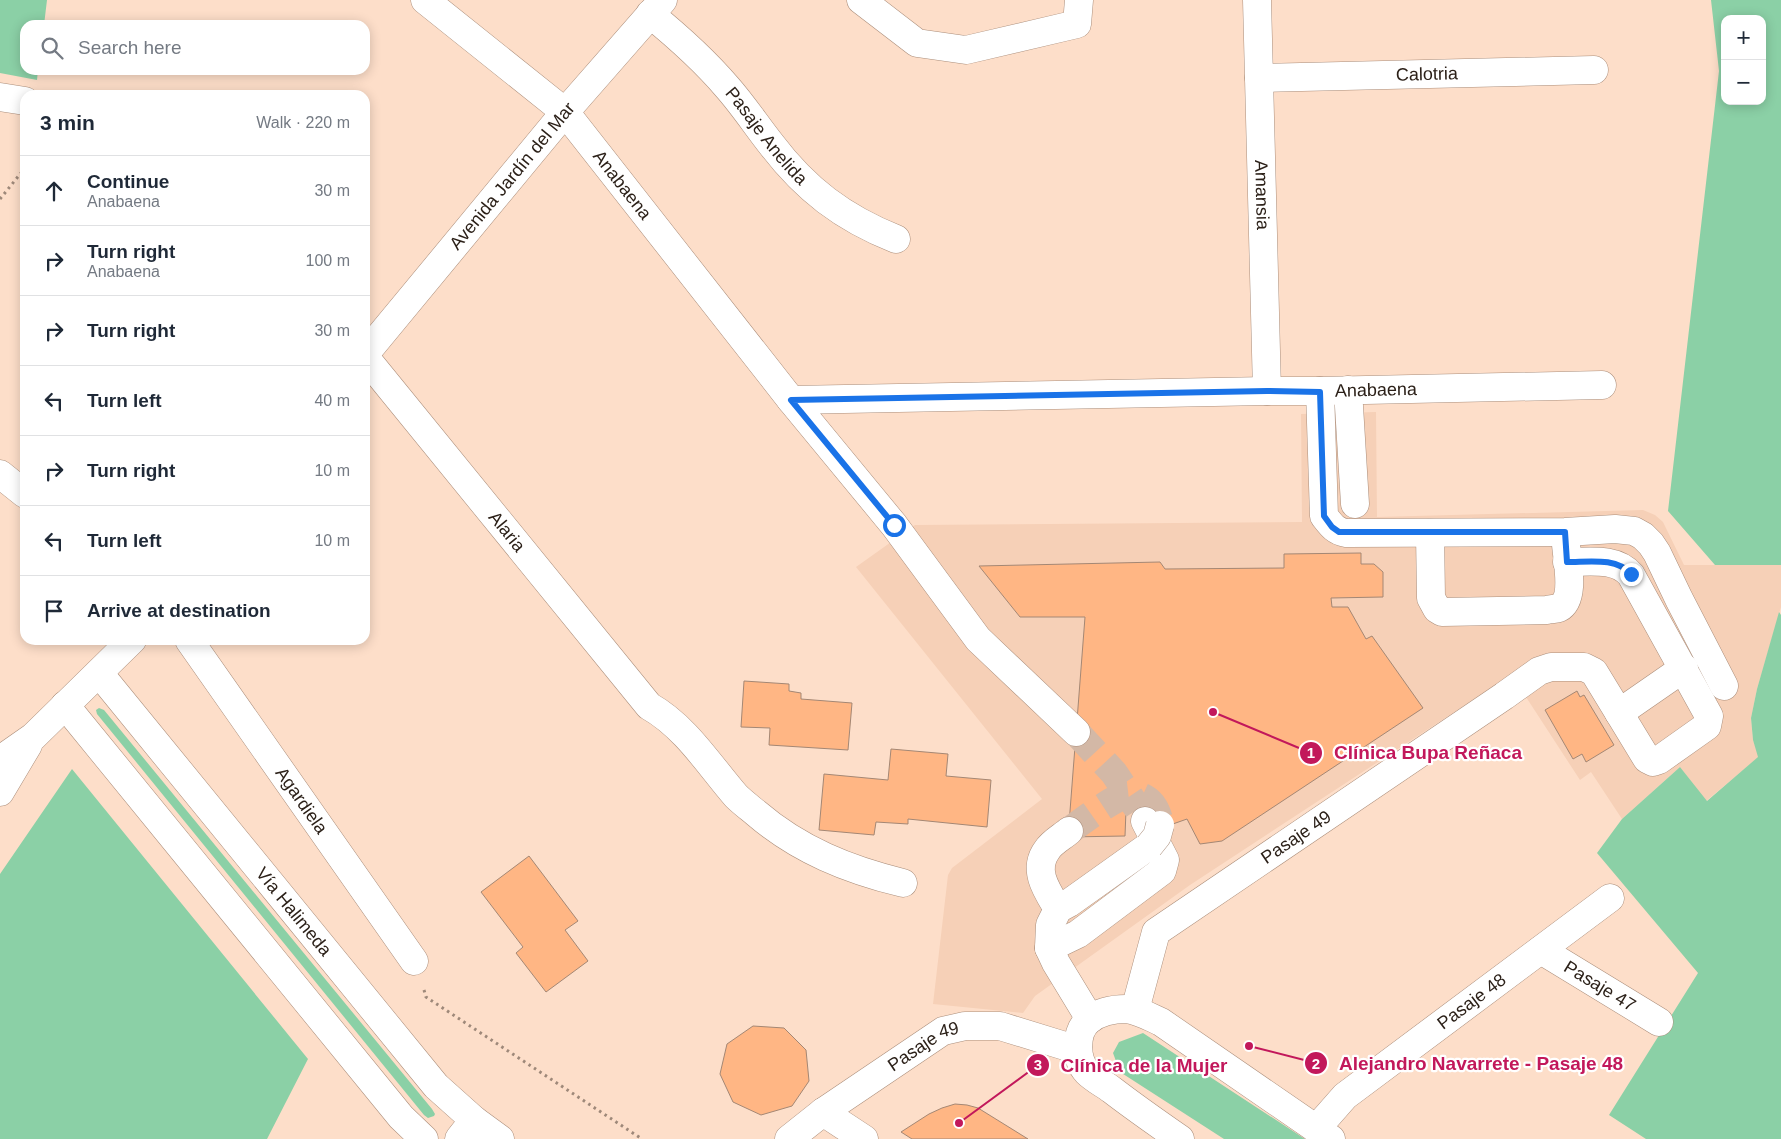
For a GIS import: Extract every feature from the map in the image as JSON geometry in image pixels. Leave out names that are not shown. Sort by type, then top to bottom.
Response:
[{"type":"street","name":"Anabaena","points":[[425,0],[565,112],[791,400],[894,525],[978,639],[1076,732]]},
{"type":"street","points":[[861,0],[917,43],[966,50],[1077,24],[1079,0]]},
{"type":"street","name":"Amansia","points":[[1257,0],[1267,391]]},
{"type":"street","name":"Avenida Jardín del Mar","points":[[370,350],[565,112],[656,7]]},
{"type":"street","name":"Pasaje Anelida","points":[[656,7],[677,36],[720,78],[771,144],[816,193],[841,212],[867,228],[896,239]]},
{"type":"street","name":"Calotria","points":[[1259,78],[1594,70]]},
{"type":"street","points":[[0,97],[20,100]]},
{"type":"street","name":"Alaria","points":[[370,362],[649,706],[664,714],[678,727],[738,798],[768,823],[800,845],[836,863],[868,875],[903,884]]},
{"type":"street","name":"Anabaena","points":[[791,400],[1267,391],[1320,392],[1602,385]]},
{"type":"street","points":[[1348,390],[1355,504]]},
{"type":"street","points":[[1320,392],[1324,516],[1332,527],[1339,532],[1346,533],[1565,532],[1625,529],[1643,536],[1651,544],[1724,686]]},
{"type":"street","points":[[0,474],[20,490]]},
{"type":"street","points":[[1430,533],[1430,598],[1437,609],[1442,612],[1547,610],[1559,608],[1570,594],[1565,532]]},
{"type":"street","points":[[1567,562],[1610,562],[1621,565],[1626,569],[1631,574],[1684,668],[1619,713]]},
{"type":"street","points":[[0,760],[33,737],[127,645]]},
{"type":"street","name":"Agardiela","points":[[193,645],[414,961]]},
{"type":"street","name":"Pasaje 49","points":[[1135,1010],[1156,932],[1539,671],[1551,667],[1584,667],[1594,672],[1647,759],[1653,762],[1659,760],[1707,726],[1709,721],[1709,716],[1684,668]]},
{"type":"street","name":"Vía Halimeda","points":[[98,673],[436,1086],[466,1129],[500,1139]]},
{"type":"street","points":[[65,705],[402,1116],[424,1139]]},
{"type":"street","points":[[0,792],[33,737]]},
{"type":"street","points":[[1058,909],[1045,889],[1040,874],[1042,860],[1048,849],[1069,831]]},
{"type":"street","points":[[1050,948],[1078,934],[1162,870],[1165,860],[1151,831],[1069,902],[1058,909],[1050,925],[1050,948],[1056,963],[1090,1019]]},
{"type":"street","name":"Pasaje 48","points":[[1324,1134],[1345,1096],[1610,898]]},
{"type":"street","name":"Pasaje 47","points":[[1541,950],[1659,1022]]},
{"type":"street","points":[[1180,1139],[1087,1072],[1078,1050],[1079,1038],[1083,1027],[1090,1019],[1106,1012],[1125,1009],[1135,1010],[1161,1022],[1324,1134]]},
{"type":"street","name":"Pasaje 49","points":[[789,1139],[823,1112],[942,1031],[965,1026],[1000,1026],[1078,1050]]},
{"type":"street","points":[[823,1112],[864,1139]]},
{"type":"path","points":[[0,199],[20,174]]},
{"type":"path","points":[[414,961],[426,998],[642,1139]]},
{"type":"shaded area","points":[[1376,412],[1377,517],[1643,510],[1655,515],[1663,522],[1684,565],[1781,565],[1781,607],[1757,689],[1751,718],[1753,740],[1759,757],[1706,801],[1680,767],[1622,819],[1591,772],[1580,780],[1526,697],[1497,684],[1190,885],[1035,996],[1023,1013],[933,1004],[948,875],[952,868],[1042,799],[856,567],[915,525],[1302,522],[1301,414]]},
{"type":"green space","points":[[0,0],[47,0],[45,20],[20,20],[20,75],[38,75],[37,80],[0,73]]},
{"type":"green space","points":[[1711,0],[1781,0],[1781,565],[1715,565],[1668,511],[1719,71]]},
{"type":"green space","points":[[1779,612],[1781,615],[1781,1139],[1646,1139],[1609,1115],[1698,973],[1597,853],[1622,819],[1680,767],[1707,801],[1758,757],[1753,740],[1751,718],[1757,689]]},
{"type":"green space","points":[[99,708],[104,710],[432,1109],[435,1114],[434,1116],[428,1118],[424,1115],[97,714],[96,710]]},
{"type":"green space","points":[[72,769],[308,1059],[267,1139],[0,1139],[0,874]]},
{"type":"green space","points":[[1143,1033],[1305,1139],[1224,1139],[1120,1072],[1113,1053],[1119,1042]]},
{"type":"building","points":[[1361,553],[1361,564],[1374,564],[1383,572],[1383,597],[1331,598],[1332,607],[1348,607],[1366,639],[1372,636],[1423,708],[1222,841],[1200,844],[1187,819],[1170,825],[1145,821],[1136,811],[1126,810],[1125,836],[1068,837],[1085,617],[1020,617],[979,566],[1160,562],[1165,569],[1284,568],[1284,554]]},
{"type":"building","points":[[744,681],[789,684],[789,691],[801,693],[801,699],[852,703],[848,750],[769,745],[770,728],[741,727]]},
{"type":"building","points":[[1577,691],[1580,697],[1584,695],[1614,745],[1586,762],[1582,754],[1573,759],[1545,710]]},
{"type":"building","points":[[891,749],[948,754],[946,776],[991,780],[987,827],[908,819],[908,824],[876,822],[874,835],[819,830],[824,774],[888,780]]},
{"type":"building","points":[[529,856],[578,921],[565,930],[588,961],[546,992],[516,953],[523,947],[481,892]]},
{"type":"building","points":[[753,1026],[784,1028],[806,1050],[809,1081],[792,1106],[761,1115],[733,1102],[720,1074],[727,1044]]},
{"type":"building","points":[[955,1104],[978,1108],[1028,1139],[912,1139],[901,1132],[929,1114]]},
{"type":"tunnel","points":[[1076,732],[1114,773],[1138,809]]},
{"type":"tunnel","points":[[1069,831],[1113,801],[1133,794],[1150,802],[1157,813],[1160,825]]},
{"type":"place","name":"Clínica Bupa Reñaca","points":[[1213,712]]},
{"type":"place","name":"Alejandro Navarrete - Pasaje 48","points":[[1249,1046]]},
{"type":"place","name":"Clínica de la Mujer","points":[[959,1123]]},
{"type":"route","points":[[894,525],[791,400],[1267,391],[1320,392],[1324,516],[1332,527],[1339,532],[1565,532],[1567,562],[1610,562],[1621,565],[1631,574]]}]
